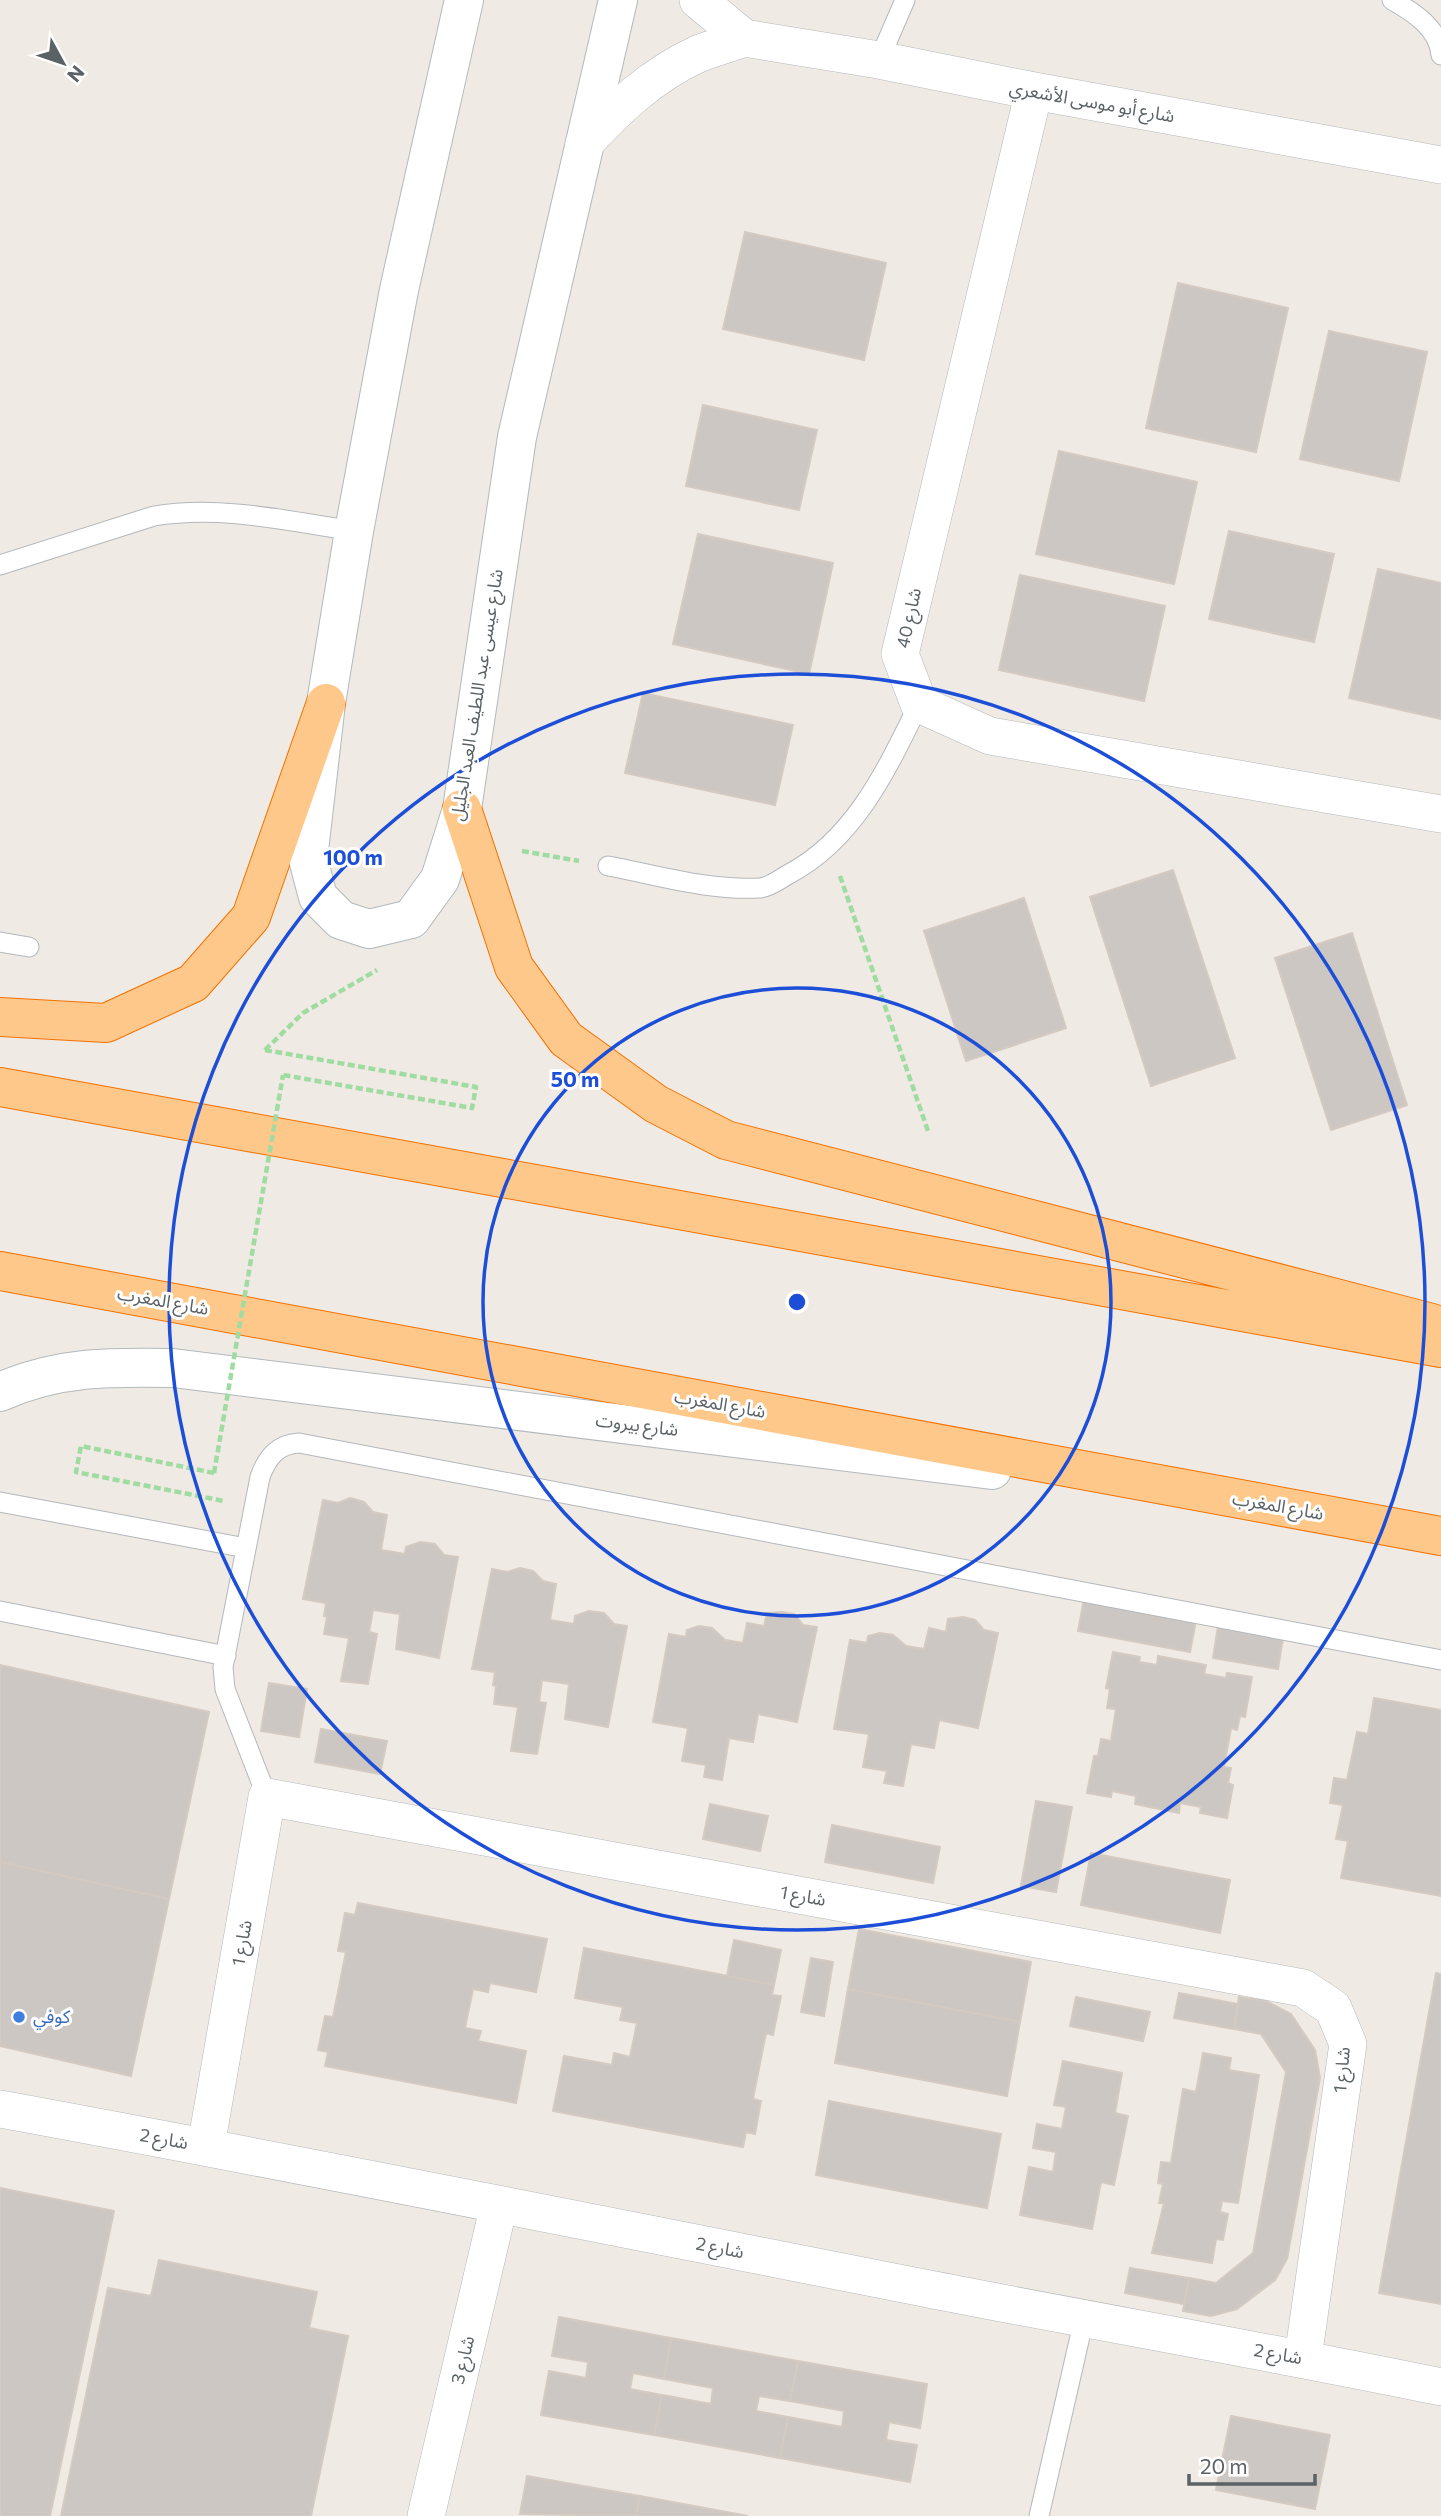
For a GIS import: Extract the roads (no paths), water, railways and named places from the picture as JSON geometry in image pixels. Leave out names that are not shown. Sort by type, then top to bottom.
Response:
[{"type":"highway","points":[[0,1017],[106,1023],[193,984],[251,917],[326,703]]},
{"type":"highway","points":[[462,809],[514,967],[566,1039],[656,1104],[726,1140],[1441,1326]]},
{"type":"highway","points":[[0,1087],[1441,1348]]},
{"type":"highway","name":"شارع المغرب","points":[[0,1271],[1441,1536]]},
{"type":"main road","points":[[326,703],[354,531],[399,290],[464,0]]},
{"type":"main road","name":"شارع عيسى عبد اللطيف العبد الجليل","points":[[326,703],[309,859],[318,897],[341,920],[369,929],[411,919],[440,879],[462,809],[517,437],[618,0]]},
{"type":"main road","name":"شارع بيروت","points":[[0,1392],[43,1376],[71,1370],[173,1368],[219,1372],[1276,1506]]},
{"type":"street","name":"شارع أبو موسى الأشعري","points":[[698,0],[709,12],[744,38],[879,60],[1441,165]]},
{"type":"street","name":"شارع أبو موسى الأشعري","points":[[584,144],[617,108],[655,78],[697,54],[744,38]]},
{"type":"street","name":"شارع 40","points":[[919,704],[900,654],[1034,91]]},
{"type":"street","points":[[919,704],[990,736],[1441,814]]},
{"type":"street","name":"شارع 1","points":[[206,2146],[267,1797],[1303,1989],[1333,2008],[1348,2044],[1303,2358]]},
{"type":"street","name":"شارع 2","points":[[0,2109],[206,2146],[1084,2319],[1441,2386]]},
{"type":"street","name":"شارع 3","points":[[426,2516],[499,2205]]},
{"type":"lane","points":[[879,60],[905,0]]},
{"type":"lane","points":[[1392,0],[1417,15],[1432,31],[1441,55]]},
{"type":"lane","points":[[0,565],[154,516],[180,512],[207,511],[354,531]]},
{"type":"lane","points":[[608,866],[718,887],[764,888],[810,863],[848,828],[882,777],[919,704]]},
{"type":"lane","points":[[0,942],[29,947]]},
{"type":"lane","points":[[267,1797],[225,1689],[223,1667],[260,1477],[270,1455],[290,1444],[299,1443],[1441,1660]]},
{"type":"lane","points":[[0,1502],[246,1548]]},
{"type":"lane","points":[[0,1611],[226,1656]]},
{"type":"lane","points":[[1039,2516],[1084,2319]]},
{"type":"place","name":"كوفي","points":[[19,2017]]}]
